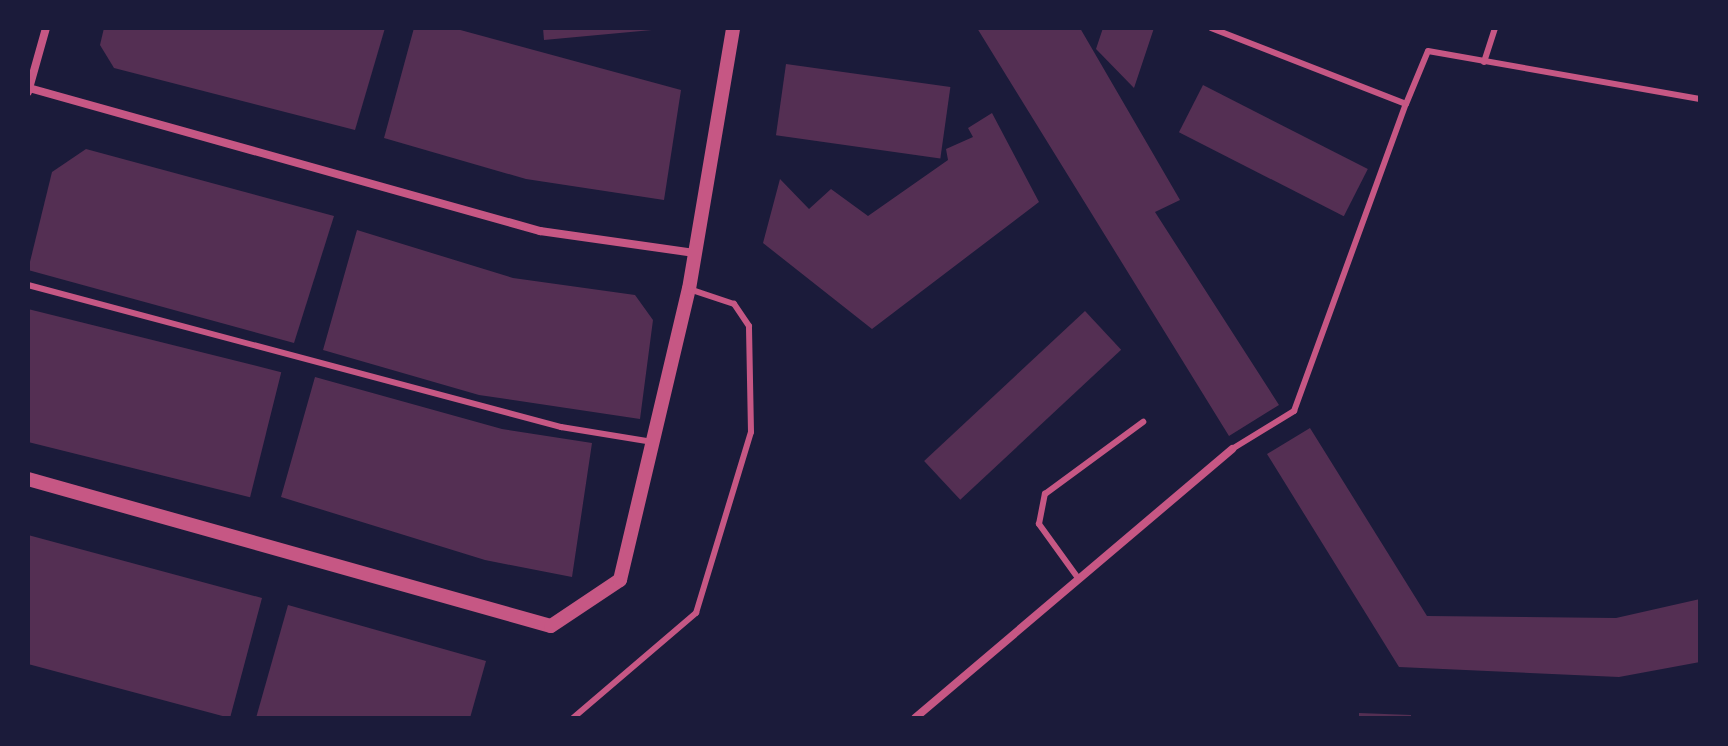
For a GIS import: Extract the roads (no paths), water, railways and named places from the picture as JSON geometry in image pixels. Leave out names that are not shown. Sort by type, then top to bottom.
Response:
[{"type":"street","points":[[46,28],[29,90],[540,231],[694,253]]},
{"type":"street","points":[[28,479],[551,626],[620,580],[656,443],[689,289],[733,28]]},
{"type":"street","points":[[915,718],[1232,449]]},
{"type":"lane","points":[[1211,28],[1406,104]]},
{"type":"lane","points":[[1484,62],[1495,28]]},
{"type":"lane","points":[[1232,449],[1294,411],[1428,51],[1700,99]]},
{"type":"lane","points":[[28,285],[561,427],[656,443]]},
{"type":"lane","points":[[573,718],[696,613],[751,432],[749,326],[734,304],[689,289]]},
{"type":"lane","points":[[1078,578],[1039,524],[1045,494],[1143,422]]}]
